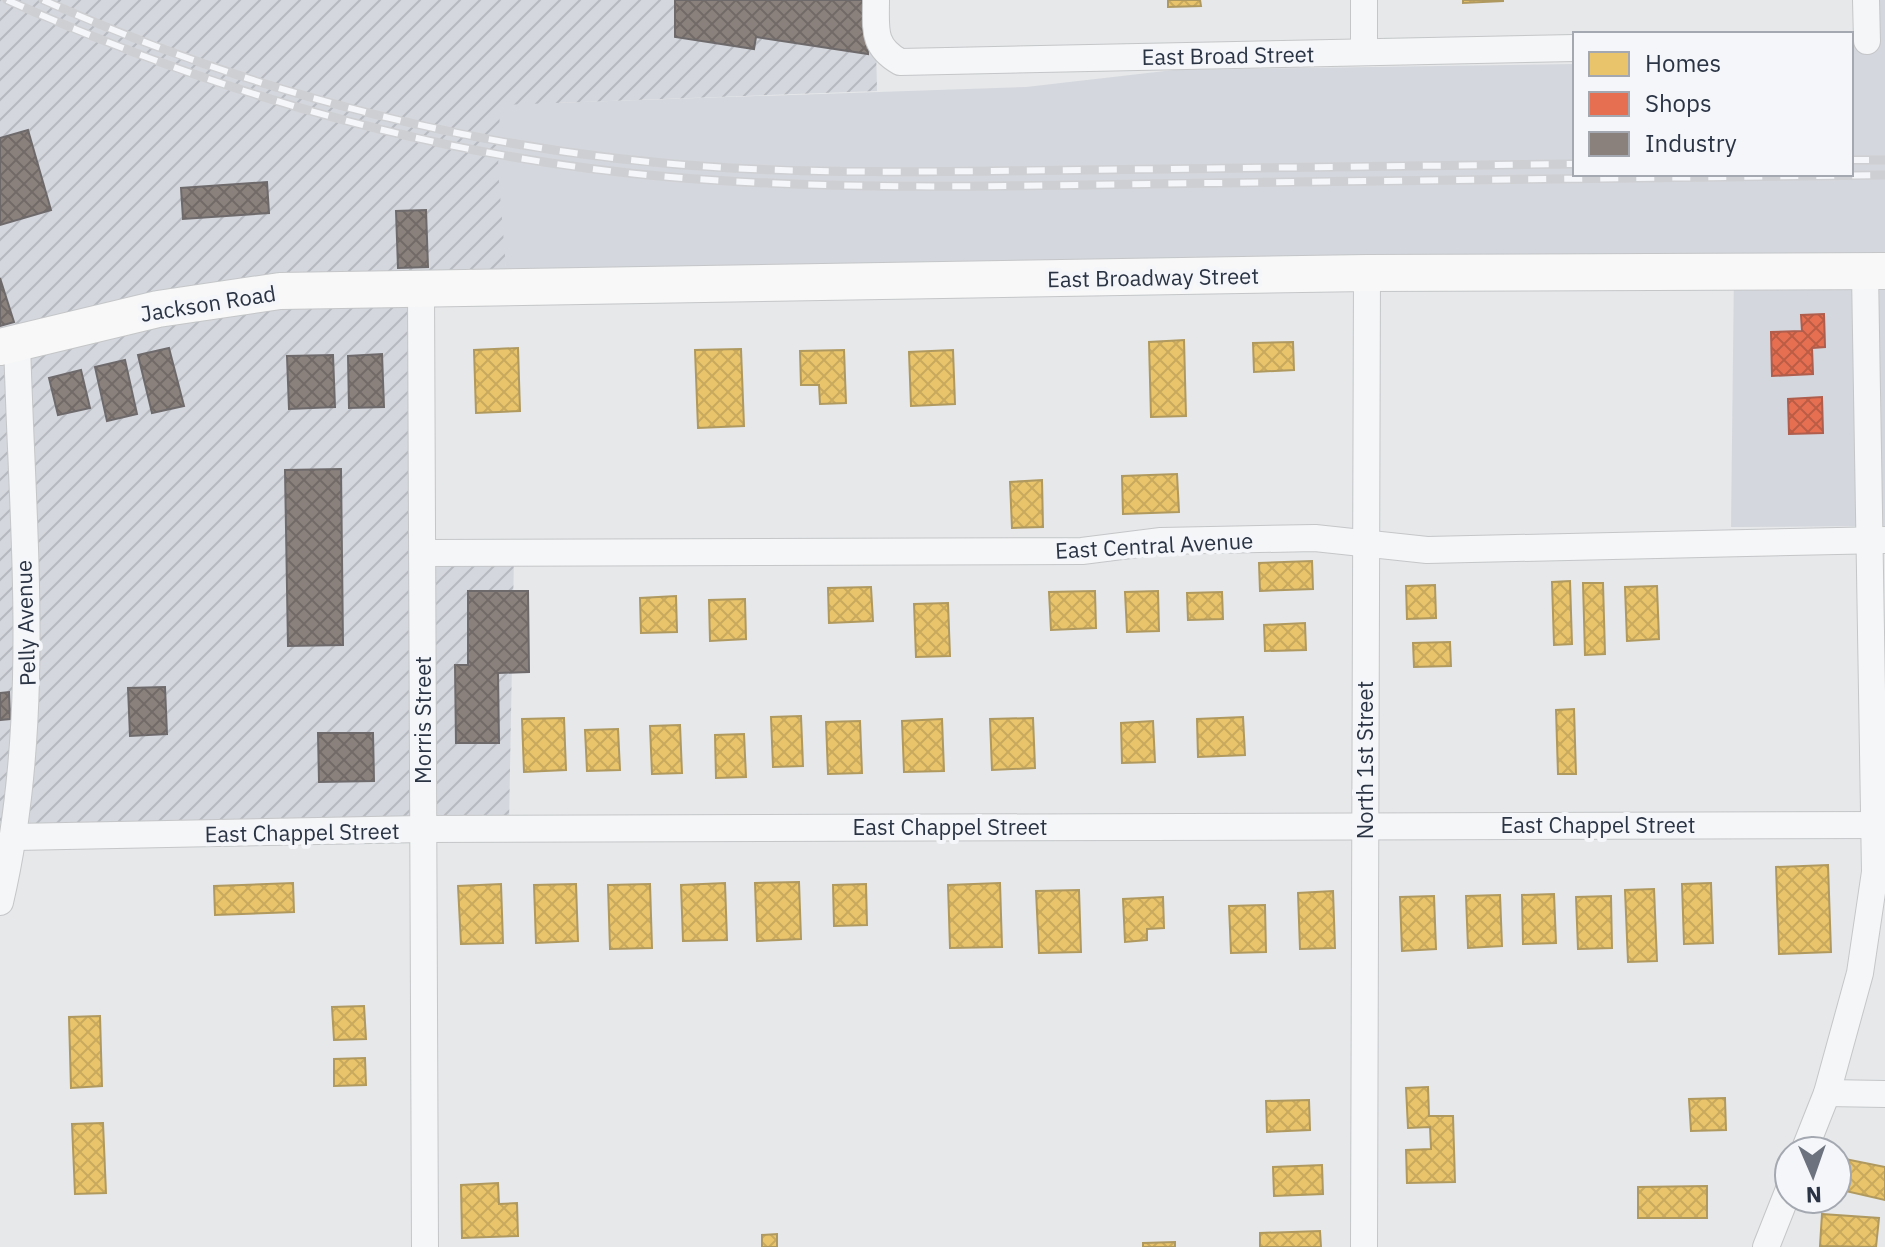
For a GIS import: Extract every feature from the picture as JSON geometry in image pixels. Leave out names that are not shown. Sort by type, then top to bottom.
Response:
[{"type":"main road","name":"East Broadway Street","points":[[421,289],[1367,273],[1875,272]]},
{"type":"main road","name":"Jackson Road","points":[[8,344],[158,309],[280,291],[421,289]]},
{"type":"street","name":"East Broad Street","points":[[876,0],[877,35],[884,53],[900,62],[1573,48]]},
{"type":"street","points":[[1364,0],[1364,52]]},
{"type":"street","points":[[1866,0],[1868,41]]},
{"type":"street","points":[[1810,1135],[1827,1093],[1860,973],[1881,825],[1875,272]]},
{"type":"street","name":"North 1st Street","points":[[1364,1247],[1367,273]]},
{"type":"street","name":"Morris Street","points":[[421,289],[425,1247]]},
{"type":"street","name":"Pelly Avenue","points":[[0,902],[15,837],[27,709],[8,344]]},
{"type":"street","name":"East Central Avenue","points":[[423,553],[1082,551],[1161,541],[1315,538],[1427,550],[1878,540]]},
{"type":"street","name":"East Chappel Street","points":[[15,837],[422,829],[1364,824],[1881,825]]},
{"type":"street","points":[[1827,1093],[1885,1094]]},
{"type":"street","points":[[1766,1247],[1779,1215]]},
{"type":"shaded area","points":[[0,0],[875,0],[877,91],[500,105],[498,170],[507,280],[425,283],[428,551],[514,554],[509,822],[0,835]]},
{"type":"shaded area","points":[[1854,0],[1885,0],[1885,526],[1731,527],[1734,269],[507,280],[488,101],[552,103],[1026,87],[1174,70],[1573,64],[1573,176],[1853,176]]},
{"type":"building: Homes","points":[[1168,0],[1200,0],[1201,6],[1168,7]]},
{"type":"building: Homes","points":[[1463,0],[1503,0],[1503,1],[1463,3]]},
{"type":"building: Homes","points":[[1184,340],[1186,416],[1151,417],[1149,342]]},
{"type":"building: Homes","points":[[1293,342],[1294,370],[1254,372],[1253,343]]},
{"type":"building: Homes","points":[[518,348],[520,411],[476,413],[474,350]]},
{"type":"building: Homes","points":[[741,349],[744,426],[698,428],[695,350]]},
{"type":"building: Homes","points":[[844,350],[846,403],[820,404],[819,385],[801,385],[800,351]]},
{"type":"building: Homes","points":[[953,350],[955,404],[911,406],[909,352]]},
{"type":"building: Homes","points":[[1177,474],[1179,512],[1123,514],[1122,476]]},
{"type":"building: Homes","points":[[1042,480],[1043,527],[1012,528],[1010,482]]},
{"type":"building: Homes","points":[[1312,561],[1313,589],[1260,591],[1259,563]]},
{"type":"building: Homes","points":[[1570,581],[1572,644],[1554,645],[1552,582]]},
{"type":"building: Homes","points":[[1583,583],[1603,583],[1605,654],[1585,655]]},
{"type":"building: Homes","points":[[1435,585],[1436,618],[1407,619],[1406,586]]},
{"type":"building: Homes","points":[[1657,586],[1659,639],[1627,641],[1625,587]]},
{"type":"building: Homes","points":[[871,587],[873,621],[829,623],[828,588]]},
{"type":"building: Homes","points":[[1095,591],[1096,628],[1051,630],[1049,592]]},
{"type":"building: Homes","points":[[1158,591],[1159,631],[1127,632],[1125,592]]},
{"type":"building: Homes","points":[[1222,592],[1223,619],[1188,620],[1187,593]]},
{"type":"building: Homes","points":[[676,596],[677,632],[641,633],[640,598]]},
{"type":"building: Homes","points":[[745,599],[746,639],[710,641],[709,600]]},
{"type":"building: Homes","points":[[948,603],[950,656],[916,657],[914,604]]},
{"type":"building: Homes","points":[[1305,623],[1306,650],[1265,651],[1264,625]]},
{"type":"building: Homes","points":[[1450,642],[1451,666],[1414,667],[1413,643]]},
{"type":"building: Homes","points":[[1574,709],[1576,774],[1558,774],[1556,710]]},
{"type":"building: Homes","points":[[801,716],[803,766],[773,767],[771,717]]},
{"type":"building: Homes","points":[[1243,717],[1245,755],[1198,757],[1197,719]]},
{"type":"building: Homes","points":[[564,718],[566,770],[524,772],[522,719]]},
{"type":"building: Homes","points":[[1033,718],[1035,768],[992,770],[990,719]]},
{"type":"building: Homes","points":[[942,719],[944,771],[904,772],[902,721]]},
{"type":"building: Homes","points":[[860,721],[862,773],[828,774],[826,722]]},
{"type":"building: Homes","points":[[1153,721],[1155,762],[1122,763],[1121,723]]},
{"type":"building: Homes","points":[[680,725],[682,773],[652,774],[650,726]]},
{"type":"building: Homes","points":[[618,729],[620,770],[587,771],[585,730]]},
{"type":"building: Homes","points":[[744,734],[746,777],[716,778],[715,735]]},
{"type":"building: Homes","points":[[1828,865],[1831,952],[1779,954],[1776,867]]},
{"type":"building: Homes","points":[[799,882],[801,939],[757,941],[755,883]]},
{"type":"building: Homes","points":[[293,883],[294,912],[215,915],[214,886]]},
{"type":"building: Homes","points":[[725,883],[727,940],[683,941],[681,885]]},
{"type":"building: Homes","points":[[1000,883],[1002,947],[950,948],[948,885]]},
{"type":"building: Homes","points":[[1711,883],[1713,943],[1684,944],[1682,884]]},
{"type":"building: Homes","points":[[501,884],[503,943],[461,944],[458,886]]},
{"type":"building: Homes","points":[[576,884],[578,941],[536,943],[534,885]]},
{"type":"building: Homes","points":[[650,884],[652,948],[610,949],[608,885]]},
{"type":"building: Homes","points":[[866,884],[867,925],[834,926],[833,885]]},
{"type":"building: Homes","points":[[1654,889],[1657,961],[1628,962],[1625,890]]},
{"type":"building: Homes","points":[[1079,890],[1081,952],[1039,953],[1036,891]]},
{"type":"building: Homes","points":[[1333,891],[1335,948],[1300,949],[1298,893]]},
{"type":"building: Homes","points":[[1554,894],[1556,943],[1523,944],[1522,895]]},
{"type":"building: Homes","points":[[1500,895],[1502,946],[1468,948],[1466,896]]},
{"type":"building: Homes","points":[[1434,896],[1436,949],[1402,951],[1400,897]]},
{"type":"building: Homes","points":[[1611,896],[1612,948],[1578,949],[1576,897]]},
{"type":"building: Homes","points":[[1163,897],[1164,928],[1147,929],[1147,940],[1125,942],[1123,899]]},
{"type":"building: Homes","points":[[1265,905],[1266,952],[1231,953],[1229,906]]},
{"type":"building: Homes","points":[[364,1006],[366,1039],[334,1040],[332,1007]]},
{"type":"building: Homes","points":[[100,1016],[102,1086],[71,1088],[69,1017]]},
{"type":"building: Homes","points":[[365,1058],[366,1085],[334,1086],[334,1059]]},
{"type":"building: Homes","points":[[1428,1087],[1429,1116],[1453,1116],[1455,1182],[1407,1183],[1406,1150],[1431,1149],[1430,1127],[1408,1128],[1406,1088]]},
{"type":"building: Homes","points":[[1725,1098],[1726,1130],[1691,1131],[1689,1099]]},
{"type":"building: Homes","points":[[1309,1100],[1310,1130],[1267,1132],[1266,1101]]},
{"type":"building: Homes","points":[[103,1123],[106,1193],[75,1194],[72,1124]]},
{"type":"building: Homes","points":[[1853,1161],[1885,1167],[1885,1200],[1853,1193]]},
{"type":"building: Homes","points":[[1322,1165],[1323,1194],[1274,1196],[1273,1167]]},
{"type":"building: Homes","points":[[498,1183],[499,1204],[517,1203],[518,1236],[462,1238],[461,1185]]},
{"type":"building: Homes","points":[[1707,1186],[1707,1218],[1638,1218],[1638,1187]]},
{"type":"building: Homes","points":[[1822,1215],[1879,1218],[1876,1247],[1820,1246]]},
{"type":"building: Homes","points":[[1320,1231],[1321,1247],[1260,1247],[1260,1233]]},
{"type":"building: Homes","points":[[777,1234],[777,1247],[762,1247],[762,1235]]},
{"type":"building: Homes","points":[[1175,1242],[1175,1247],[1143,1247],[1143,1243]]},
{"type":"building: Shops","points":[[1824,314],[1825,347],[1812,348],[1813,374],[1772,376],[1771,332],[1802,331],[1801,315]]},
{"type":"building: Shops","points":[[1822,397],[1823,433],[1789,434],[1788,399]]},
{"type":"building: Industry","points":[[675,0],[866,0],[868,54],[756,37],[754,49],[675,37]]},
{"type":"building: Industry","points":[[28,130],[51,210],[0,225],[0,138]]},
{"type":"building: Industry","points":[[267,182],[269,213],[183,219],[181,188]]},
{"type":"building: Industry","points":[[426,210],[428,267],[398,268],[396,211]]},
{"type":"building: Industry","points":[[0,278],[14,322],[0,326]]},
{"type":"building: Industry","points":[[169,348],[184,406],[152,413],[138,355]]},
{"type":"building: Industry","points":[[382,354],[384,407],[349,408],[348,356]]},
{"type":"building: Industry","points":[[333,355],[335,407],[289,409],[287,356]]},
{"type":"building: Industry","points":[[125,360],[137,414],[107,421],[95,367]]},
{"type":"building: Industry","points":[[81,370],[90,408],[58,415],[49,378]]},
{"type":"building: Industry","points":[[341,469],[343,645],[288,646],[285,470]]},
{"type":"building: Industry","points":[[468,591],[528,591],[529,672],[498,673],[499,743],[456,743],[455,665],[468,665]]},
{"type":"building: Industry","points":[[165,687],[167,734],[130,736],[128,688]]},
{"type":"building: Industry","points":[[9,692],[10,719],[0,720],[0,693]]},
{"type":"building: Industry","points":[[318,733],[373,733],[374,781],[319,782]]},
{"type":"railway","points":[[7,0],[167,65],[331,117],[499,155],[670,177],[806,185],[942,186],[1799,176]]},
{"type":"railway","points":[[43,0],[208,65],[379,116],[466,135],[643,161],[731,168],[862,172],[1573,164]]},
{"type":"railway","points":[[1853,160],[1885,160]]},
{"type":"railway","points":[[1853,175],[1885,175]]}]
